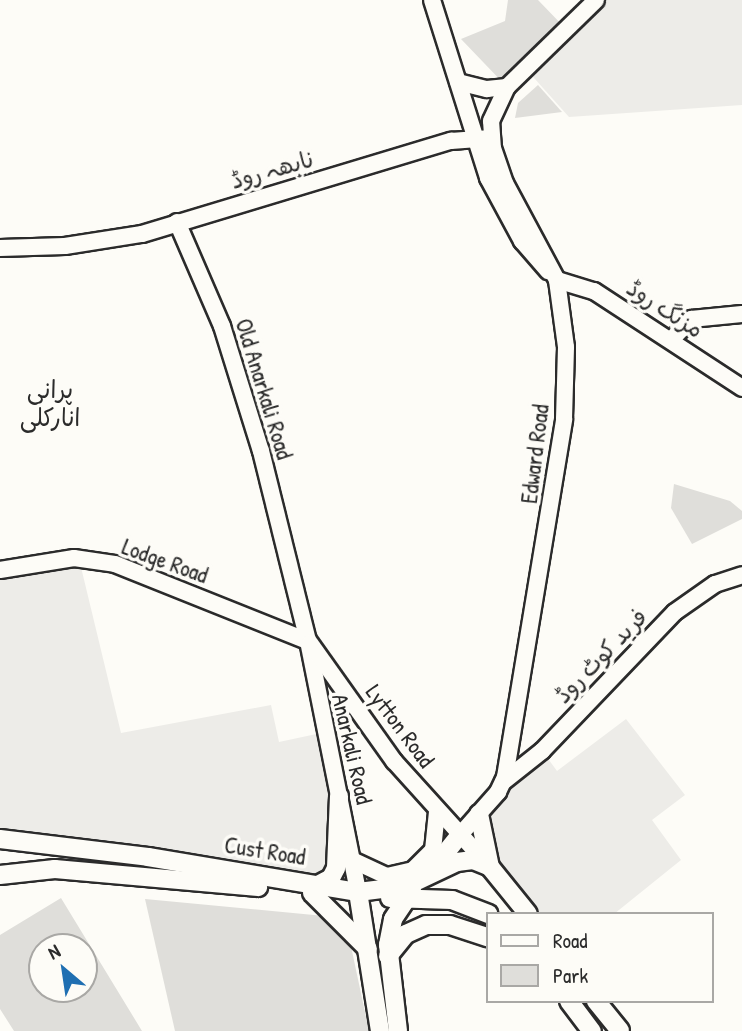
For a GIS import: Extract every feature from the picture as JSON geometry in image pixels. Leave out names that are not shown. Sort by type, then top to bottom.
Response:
[{"type":"main road","points":[[432,0],[474,141],[522,241],[558,280]]},
{"type":"main road","points":[[558,280],[505,183],[491,138],[494,113],[507,87],[596,0]]},
{"type":"main road","points":[[458,82],[487,89],[507,87]]},
{"type":"main road","name":"نابھہ روڈ","points":[[0,258],[130,236],[451,141],[491,138]]},
{"type":"main road","name":"Old Anarkali Road","points":[[177,222],[217,313],[241,385],[290,575]]},
{"type":"main road","name":"نابھہ روڈ","points":[[0,248],[65,246]]},
{"type":"main road","name":"مزنگ روڈ","points":[[558,280],[594,291],[672,339],[742,388]]},
{"type":"main road","name":"Edward Road","points":[[500,787],[565,419],[566,347],[558,280]]},
{"type":"main road","points":[[672,339],[691,319],[742,314]]},
{"type":"main road","name":"Lodge Road","points":[[0,570],[74,558],[115,564],[308,641]]},
{"type":"main road","name":"Anarkali Road","points":[[290,575],[308,641],[319,712],[340,796],[359,896]]},
{"type":"main road","name":"فرید کوٹ روڈ","points":[[459,836],[500,787],[542,751],[676,612],[715,584],[742,575]]},
{"type":"main road","name":"Lytton Road","points":[[308,641],[347,699],[437,813],[489,867]]},
{"type":"main road","points":[[319,712],[330,698],[347,699]]},
{"type":"main road","points":[[340,796],[336,868],[331,878],[315,889],[379,953]]},
{"type":"main road","points":[[352,860],[387,876],[413,870],[433,850],[437,813]]},
{"type":"main road","points":[[479,814],[489,867],[526,912]]},
{"type":"main road","points":[[380,1031],[379,953],[393,919],[406,897],[459,836]]},
{"type":"main road","name":"Cust Road","points":[[0,839],[359,896],[452,900],[486,913]]},
{"type":"main road","points":[[0,849],[19,841]]},
{"type":"main road","name":"Cust Road","points":[[359,896],[394,889],[466,860],[489,867]]},
{"type":"main road","name":"Cust Road","points":[[0,876],[55,869],[315,889]]},
{"type":"main road","points":[[359,896],[379,953],[398,1031]]},
{"type":"main road","points":[[379,953],[406,934],[426,925],[450,925],[486,936]]},
{"type":"main road","points":[[571,1003],[592,1031]]},
{"type":"main road","points":[[598,1003],[620,1031]]},
{"type":"shaded area","points":[[597,0],[742,0],[742,105],[569,117],[526,69]]},
{"type":"shaded area","points":[[80,563],[121,733],[271,705],[279,742],[321,733],[358,892],[0,839],[0,576]]},
{"type":"shaded area","points":[[626,719],[685,795],[652,820],[681,860],[616,912],[526,912],[458,832],[538,745],[557,771]]},
{"type":"green space","points":[[508,0],[538,0],[566,29],[507,87],[461,39],[505,21]]},
{"type":"green space","points":[[538,85],[562,112],[515,118],[518,103]]},
{"type":"green space","points":[[674,484],[730,501],[742,511],[742,519],[692,544],[671,508]]},
{"type":"green space","points":[[61,898],[82,933],[28,933],[28,1003],[98,1003],[98,959],[142,1031],[14,1031],[0,1009],[0,935]]},
{"type":"green space","points":[[145,899],[345,918],[369,1031],[175,1031]]},
{"type":"district","name":"پرانی انارکلی","points":[[50,404]]}]
